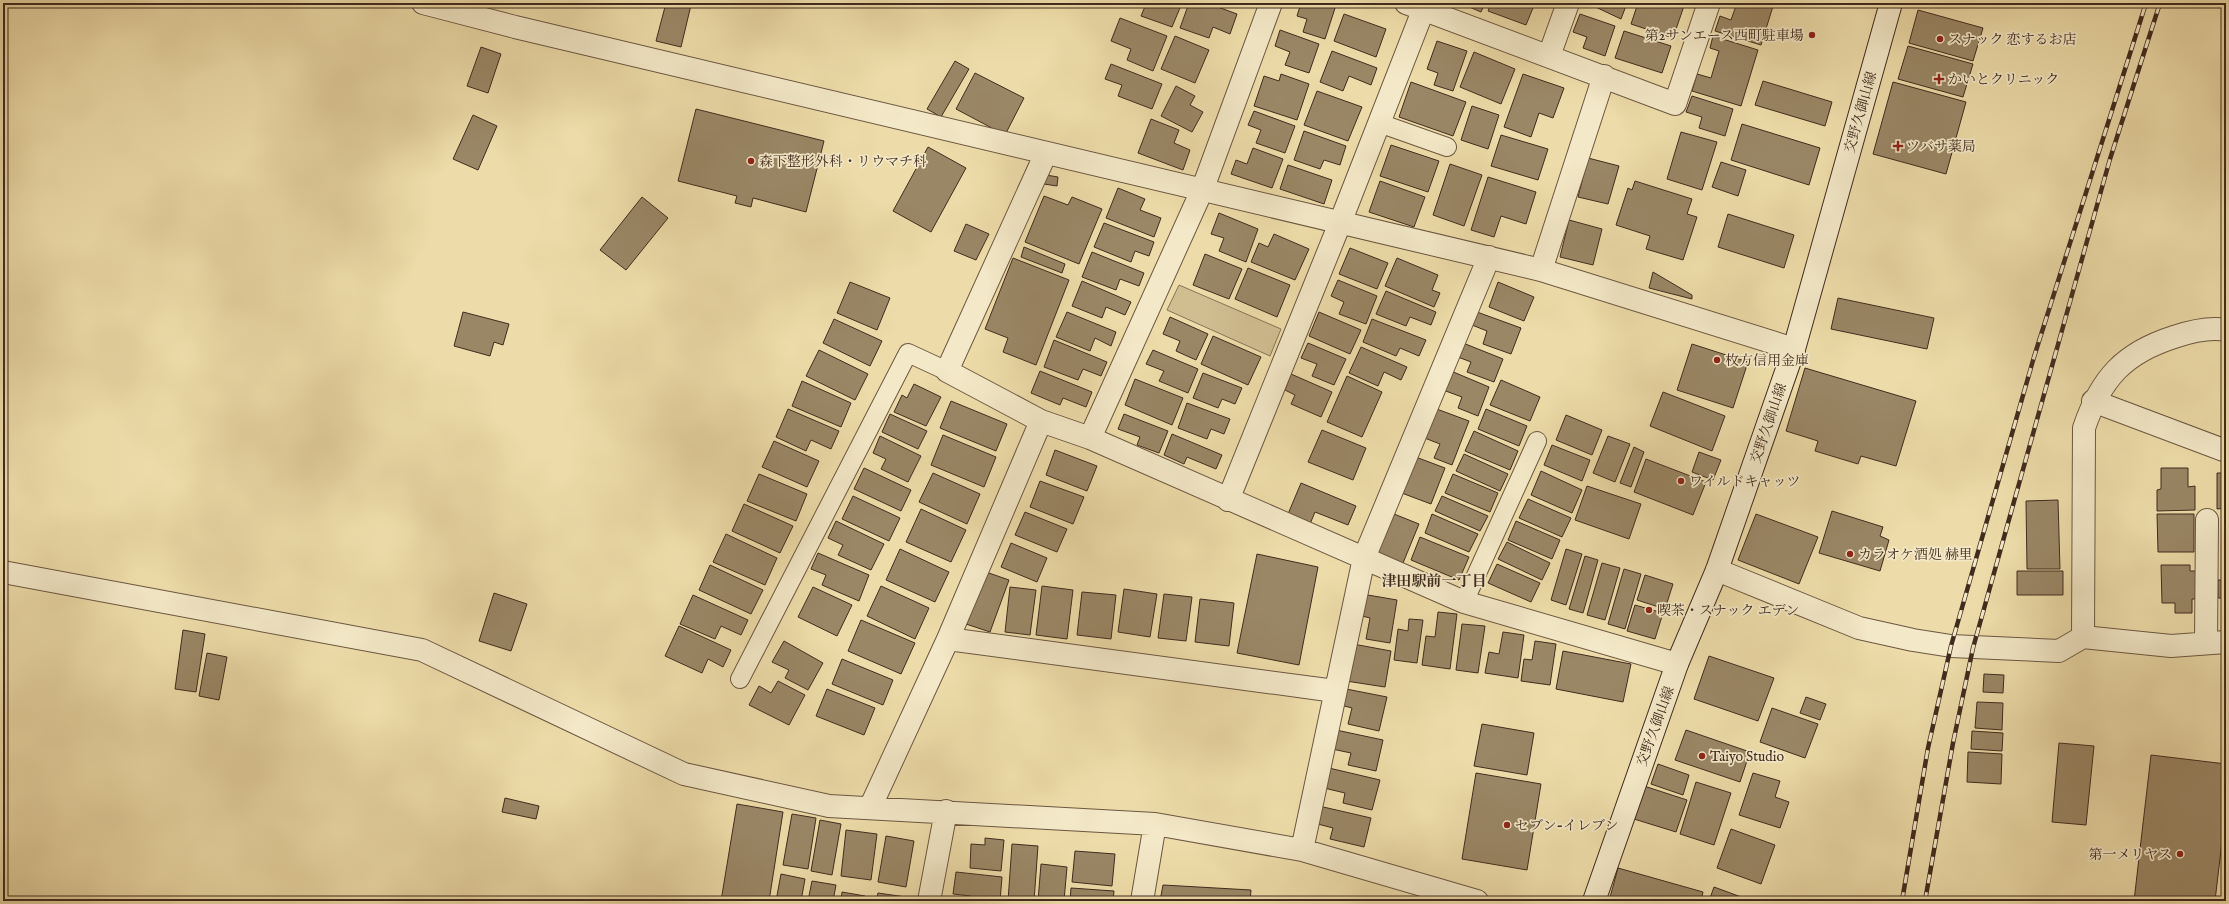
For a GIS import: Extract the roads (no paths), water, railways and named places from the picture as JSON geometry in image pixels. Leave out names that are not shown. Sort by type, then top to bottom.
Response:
[{"type":"street","points":[[423,3],[514,27],[1046,153],[1203,188],[1541,270],[1794,349]]},
{"type":"street","points":[[1090,438],[1203,188],[1271,3]]},
{"type":"street","points":[[1549,56],[1568,3]]},
{"type":"street","points":[[1228,500],[1379,123],[1418,5],[1675,104],[1709,3]]},
{"type":"street","name":"交野久御山線","points":[[1594,901],[1677,664],[1717,570],[1794,349],[1891,3]]},
{"type":"street","points":[[1541,270],[1604,76]]},
{"type":"street","points":[[1046,153],[947,372],[1041,422],[1090,438],[1228,500],[1464,602],[1677,664]]},
{"type":"street","points":[[1302,850],[1364,558],[1488,257]]},
{"type":"street","points":[[2083,637],[2084,428],[2093,401],[2105,382],[2126,360],[2152,344],[2187,332],[2226,330]]},
{"type":"street","points":[[2093,401],[2226,451]]},
{"type":"street","points":[[870,808],[948,639],[1041,422]]},
{"type":"street","points":[[1717,570],[1859,628],[1913,640],[1973,648],[2059,651],[2083,637],[2171,646],[2216,642],[2207,520]]},
{"type":"street","points":[[3,572],[422,650],[684,774],[829,806],[946,811],[1155,824],[1302,850],[1477,901]]},
{"type":"street","points":[[948,639],[1335,691]]},
{"type":"street","points":[[929,901],[946,811]]},
{"type":"street","points":[[1142,901],[1155,824]]},
{"type":"lane","points":[[1379,123],[1447,147]]},
{"type":"lane","points":[[740,679],[908,353],[947,372]]},
{"type":"lane","points":[[1464,602],[1537,441]]},
{"type":"railway","points":[[1902,901],[1928,748],[1951,646],[2034,357],[2146,3]]},
{"type":"railway","points":[[1925,901],[1953,743],[1973,648],[2110,159],[2160,3]]},
{"type":"place","name":"第2サンエース西町駐車場","points":[[1812,35]]},
{"type":"place","name":"スナック 恋するお店","points":[[1940,39]]},
{"type":"place","name":"かいとクリニック","points":[[1939,79]]},
{"type":"place","name":"ツバサ薬局","points":[[1898,146]]},
{"type":"place","name":"森下整形外科・リウマチ科","points":[[751,161]]},
{"type":"place","name":"枚方信用金庫","points":[[1717,360]]},
{"type":"place","name":"ワイルドキャッツ","points":[[1681,481]]},
{"type":"place","name":"カラオケ酒処 赫里","points":[[1850,554]]},
{"type":"place","name":"喫茶・スナック エデン","points":[[1649,610]]},
{"type":"place","name":"Taiyo Studio","points":[[1702,756]]},
{"type":"place","name":"セブン-イレブン","points":[[1507,825]]},
{"type":"place","name":"第一メリヤス","points":[[2180,854]]},
{"type":"district","name":"津田駅前一丁目","points":[[1434,581]]}]
